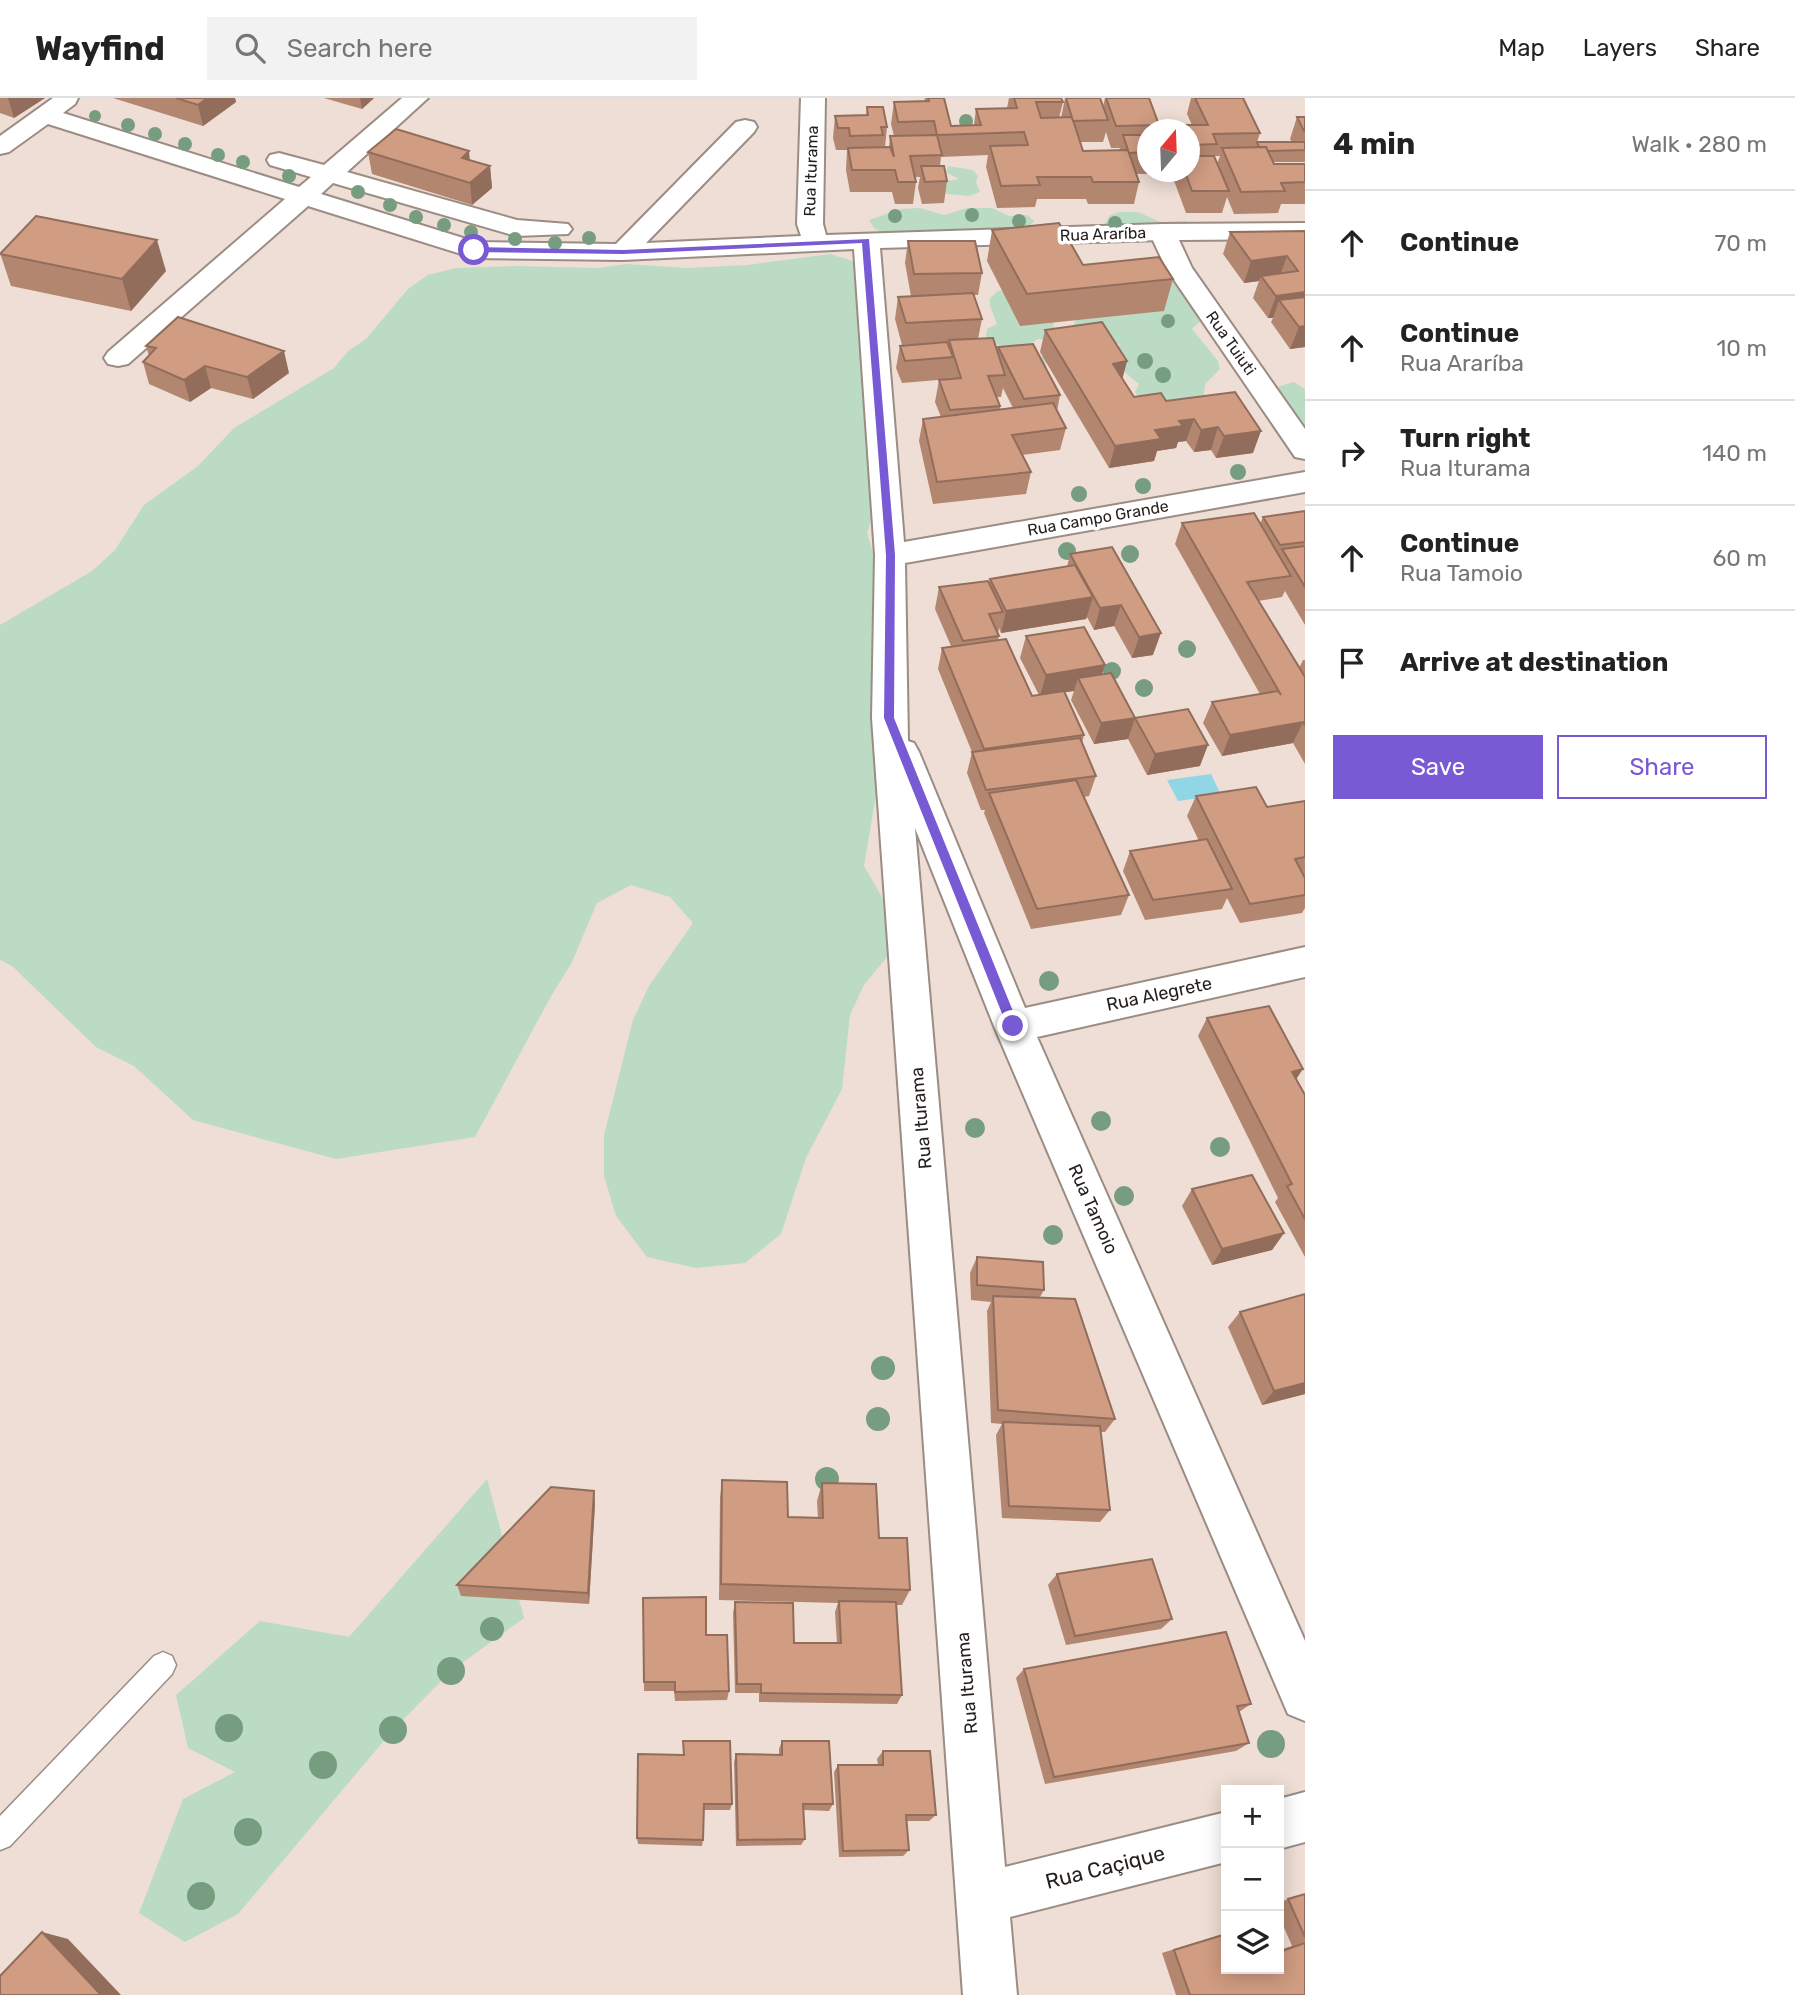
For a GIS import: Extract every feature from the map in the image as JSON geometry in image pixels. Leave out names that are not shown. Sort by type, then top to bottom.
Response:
[{"type":"street","points":[[118,358],[416,98]]},
{"type":"street","name":"Rua Iturama","points":[[813,98],[813,234]]},
{"type":"street","points":[[0,147],[46,115],[78,99]]},
{"type":"street","points":[[46,115],[474,250],[623,252],[813,234]]},
{"type":"street","points":[[623,252],[745,127]]},
{"type":"street","points":[[261,155],[516,228],[649,227],[813,234]]},
{"type":"street","name":"Rua Araríba","points":[[813,234],[866,241],[1162,232],[1305,231]]},
{"type":"street","name":"Rua Tuiuti","points":[[1162,232],[1179,268],[1305,450]]},
{"type":"street","name":"Rua Iturama","points":[[866,241],[890,555],[889,718],[990,1995]]},
{"type":"street","name":"Rua Campo Grande","points":[[890,555],[1305,482]]},
{"type":"street","name":"Rua Tamoio","points":[[889,718],[1013,1026],[1305,1697]]},
{"type":"street","name":"Rua Alegrete","points":[[1013,1026],[1305,962]]},
{"type":"street","points":[[1284,1823],[1305,1817]]},
{"type":"street","name":"Rua Caçique","points":[[984,1898],[1221,1838]]},
{"type":"lane","points":[[0,1836],[163,1665]]},
{"type":"green space","points":[[948,166],[973,170],[978,176],[976,182],[980,192],[969,196],[936,193],[943,181],[958,178],[946,173]]},
{"type":"green space","points":[[920,208],[944,215],[967,208],[992,208],[1009,216],[1027,215],[1034,221],[1029,227],[1003,228],[1004,231],[948,230],[893,240],[874,228],[869,220],[901,209]]},
{"type":"green space","points":[[1119,212],[1138,212],[1160,222],[1186,221],[1187,225],[1132,241],[1125,240],[1104,226],[1109,216]]},
{"type":"green space","points":[[830,254],[859,263],[893,450],[867,533],[889,604],[889,718],[864,866],[898,925],[887,957],[864,985],[850,1015],[842,1089],[806,1158],[781,1234],[745,1263],[696,1268],[647,1257],[616,1216],[604,1176],[604,1135],[633,1020],[649,986],[693,923],[670,897],[631,885],[597,903],[571,964],[475,1137],[336,1159],[193,1120],[134,1066],[96,1047],[12,966],[0,960],[0,625],[92,571],[115,550],[144,505],[198,466],[234,428],[334,368],[348,351],[366,339],[408,289],[428,275],[456,268],[515,266],[598,268],[626,264],[686,268],[748,265]]},
{"type":"green space","points":[[1139,258],[1178,265],[1206,316],[1192,329],[1218,361],[1220,369],[1205,384],[1203,402],[1142,401],[1135,392],[1139,384],[1120,368],[1112,351],[1120,345],[1107,340],[1038,339],[1030,344],[1034,353],[1046,358],[1047,385],[986,337],[987,329],[997,324],[990,298],[998,291],[1010,289],[1055,318],[1053,326],[1062,333],[1073,329],[1075,320],[1082,314],[1132,314],[1134,307],[1108,287],[1115,264]]},
{"type":"green space","points":[[1294,382],[1305,389],[1305,437],[1270,393],[1277,387]]},
{"type":"green space","points":[[487,1479],[524,1618],[451,1671],[393,1730],[238,1914],[185,1942],[139,1913],[183,1799],[235,1772],[188,1748],[176,1695],[260,1621],[349,1637]]},
{"type":"water","points":[[1211,774],[1221,795],[1178,801],[1167,780]]},
{"type":"building","points":[[176,98],[207,98],[198,105]]},
{"type":"building","points":[[928,98],[944,98],[951,126],[981,125],[976,109],[1017,108],[1014,98],[1061,98],[1063,102],[1036,102],[1041,118],[1072,117],[1083,151],[1128,150],[1137,182],[1093,182],[1091,177],[1037,177],[1040,185],[1001,186],[990,146],[1028,145],[1024,132],[937,135],[934,121],[898,122],[894,102],[929,101]]},
{"type":"building","points":[[1066,98],[1100,98],[1108,120],[1073,121]]},
{"type":"building","points":[[1106,98],[1149,98],[1157,119],[1137,119],[1137,126],[1116,126]]},
{"type":"building","points":[[1195,98],[1243,98],[1260,133],[1213,134],[1217,144],[1200,145],[1200,125],[1208,125]]},
{"type":"building","points":[[867,107],[883,107],[887,127],[881,127],[883,135],[850,136],[849,128],[838,128],[835,116],[868,115]]},
{"type":"building","points":[[1297,117],[1305,117],[1305,131],[1304,131]]},
{"type":"building","points":[[396,129],[469,151],[462,158],[490,166],[470,183],[368,152]]},
{"type":"building","points":[[937,135],[942,155],[910,156],[916,182],[898,182],[895,170],[852,170],[848,148],[890,147],[894,157],[890,136]]},
{"type":"building","points":[[1123,135],[1137,135],[1137,153],[1129,153]]},
{"type":"building","points":[[1257,142],[1305,142],[1305,150],[1268,151],[1266,147],[1259,147]]},
{"type":"building","points":[[1266,147],[1274,164],[1305,164],[1305,182],[1281,183],[1285,191],[1241,192],[1222,148]]},
{"type":"building","points":[[1200,156],[1214,156],[1229,191],[1192,191],[1189,182],[1200,182]]},
{"type":"building","points":[[921,166],[944,166],[947,181],[925,182]]},
{"type":"building","points":[[36,216],[157,240],[122,279],[0,254]]},
{"type":"building","points":[[1059,223],[1083,265],[1159,257],[1173,279],[1027,294],[992,230]]},
{"type":"building","points":[[1305,231],[1305,292],[1276,296],[1261,276],[1298,271],[1287,256],[1251,261],[1230,232]]},
{"type":"building","points":[[908,241],[975,241],[982,273],[914,274]]},
{"type":"building","points":[[973,293],[982,319],[906,323],[898,297]]},
{"type":"building","points":[[1305,297],[1305,326],[1299,327],[1279,300]]},
{"type":"building","points":[[178,317],[284,351],[247,377],[205,366],[184,380],[143,362],[156,348],[146,346]]},
{"type":"building","points":[[1102,322],[1127,361],[1113,364],[1134,397],[1161,393],[1166,401],[1235,392],[1261,431],[1224,436],[1218,427],[1201,430],[1194,419],[1179,421],[1183,426],[1155,430],[1161,439],[1115,446],[1045,330]]},
{"type":"building","points":[[993,338],[1005,375],[988,376],[1000,406],[950,410],[939,380],[961,378],[949,340]]},
{"type":"building","points":[[947,342],[953,357],[905,361],[900,346]]},
{"type":"building","points":[[1033,344],[1060,395],[1024,399],[998,347]]},
{"type":"building","points":[[1053,403],[1066,428],[1012,435],[1031,472],[937,482],[923,419]]},
{"type":"building","points":[[1305,511],[1305,542],[1280,545],[1263,517]]},
{"type":"building","points":[[1254,513],[1291,576],[1247,582],[1305,677],[1305,725],[1303,722],[1230,735],[1212,702],[1278,691],[1281,695],[1182,523]]},
{"type":"building","points":[[1305,546],[1305,587],[1282,549]]},
{"type":"building","points":[[1112,547],[1161,633],[1139,637],[1121,605],[1100,608],[1070,554]]},
{"type":"building","points":[[1075,565],[1093,597],[1006,611],[990,579]]},
{"type":"building","points":[[988,581],[1003,612],[989,614],[999,636],[963,641],[939,587]]},
{"type":"building","points":[[1084,627],[1105,665],[1046,675],[1026,636]]},
{"type":"building","points":[[1006,639],[1032,696],[1064,691],[1084,735],[984,749],[942,648]]},
{"type":"building","points":[[1111,673],[1135,718],[1101,723],[1078,678]]},
{"type":"building","points":[[1188,709],[1208,745],[1155,754],[1135,718]]},
{"type":"building","points":[[1080,738],[1096,776],[986,790],[972,752]]},
{"type":"building","points":[[1076,780],[1129,895],[1037,909],[989,793]]},
{"type":"building","points":[[1256,787],[1267,807],[1305,801],[1305,857],[1295,859],[1305,878],[1305,895],[1250,904],[1196,796]]},
{"type":"building","points":[[1207,839],[1232,889],[1153,900],[1130,851]]},
{"type":"building","points":[[1269,1006],[1303,1069],[1292,1072],[1305,1095],[1305,1219],[1287,1186],[1292,1184],[1207,1018]]},
{"type":"building","points":[[1252,1175],[1284,1233],[1222,1249],[1192,1189]]},
{"type":"building","points":[[977,1257],[1043,1262],[1044,1290],[977,1285]]},
{"type":"building","points":[[1305,1294],[1305,1383],[1274,1391],[1240,1312]]},
{"type":"building","points":[[993,1296],[1075,1299],[1115,1419],[998,1410]]},
{"type":"building","points":[[1003,1422],[1100,1426],[1110,1510],[1009,1506]]},
{"type":"building","points":[[722,1480],[787,1482],[788,1517],[823,1518],[822,1483],[876,1484],[879,1538],[907,1538],[910,1590],[721,1584]]},
{"type":"building","points":[[551,1487],[594,1491],[588,1593],[457,1585]]},
{"type":"building","points":[[1152,1559],[1172,1619],[1075,1636],[1057,1574]]},
{"type":"building","points":[[706,1597],[706,1635],[727,1635],[729,1691],[675,1692],[675,1682],[644,1682],[643,1598]]},
{"type":"building","points":[[839,1601],[896,1602],[902,1695],[761,1693],[761,1684],[737,1684],[735,1602],[793,1603],[794,1643],[841,1643]]},
{"type":"building","points":[[1226,1632],[1251,1704],[1237,1706],[1249,1743],[1054,1777],[1024,1669]]},
{"type":"building","points":[[683,1741],[730,1741],[732,1804],[704,1804],[703,1840],[637,1838],[638,1754],[684,1755]]},
{"type":"building","points":[[782,1741],[829,1741],[833,1804],[803,1804],[805,1839],[738,1840],[736,1754],[782,1755]]},
{"type":"building","points":[[883,1751],[930,1751],[936,1815],[906,1815],[909,1850],[843,1851],[838,1765],[883,1765]]},
{"type":"building","points":[[1305,1894],[1305,1937],[1288,1899]]},
{"type":"building","points":[[42,1932],[101,1995],[0,1995],[0,1976]]},
{"type":"building","points":[[1221,1936],[1221,1974],[1284,1974],[1284,1950],[1305,1943],[1305,1995],[1190,1995],[1174,1950]]},
{"type":"route","points":[[474,250],[623,252],[866,241],[890,555],[889,718],[1013,1026]]}]
